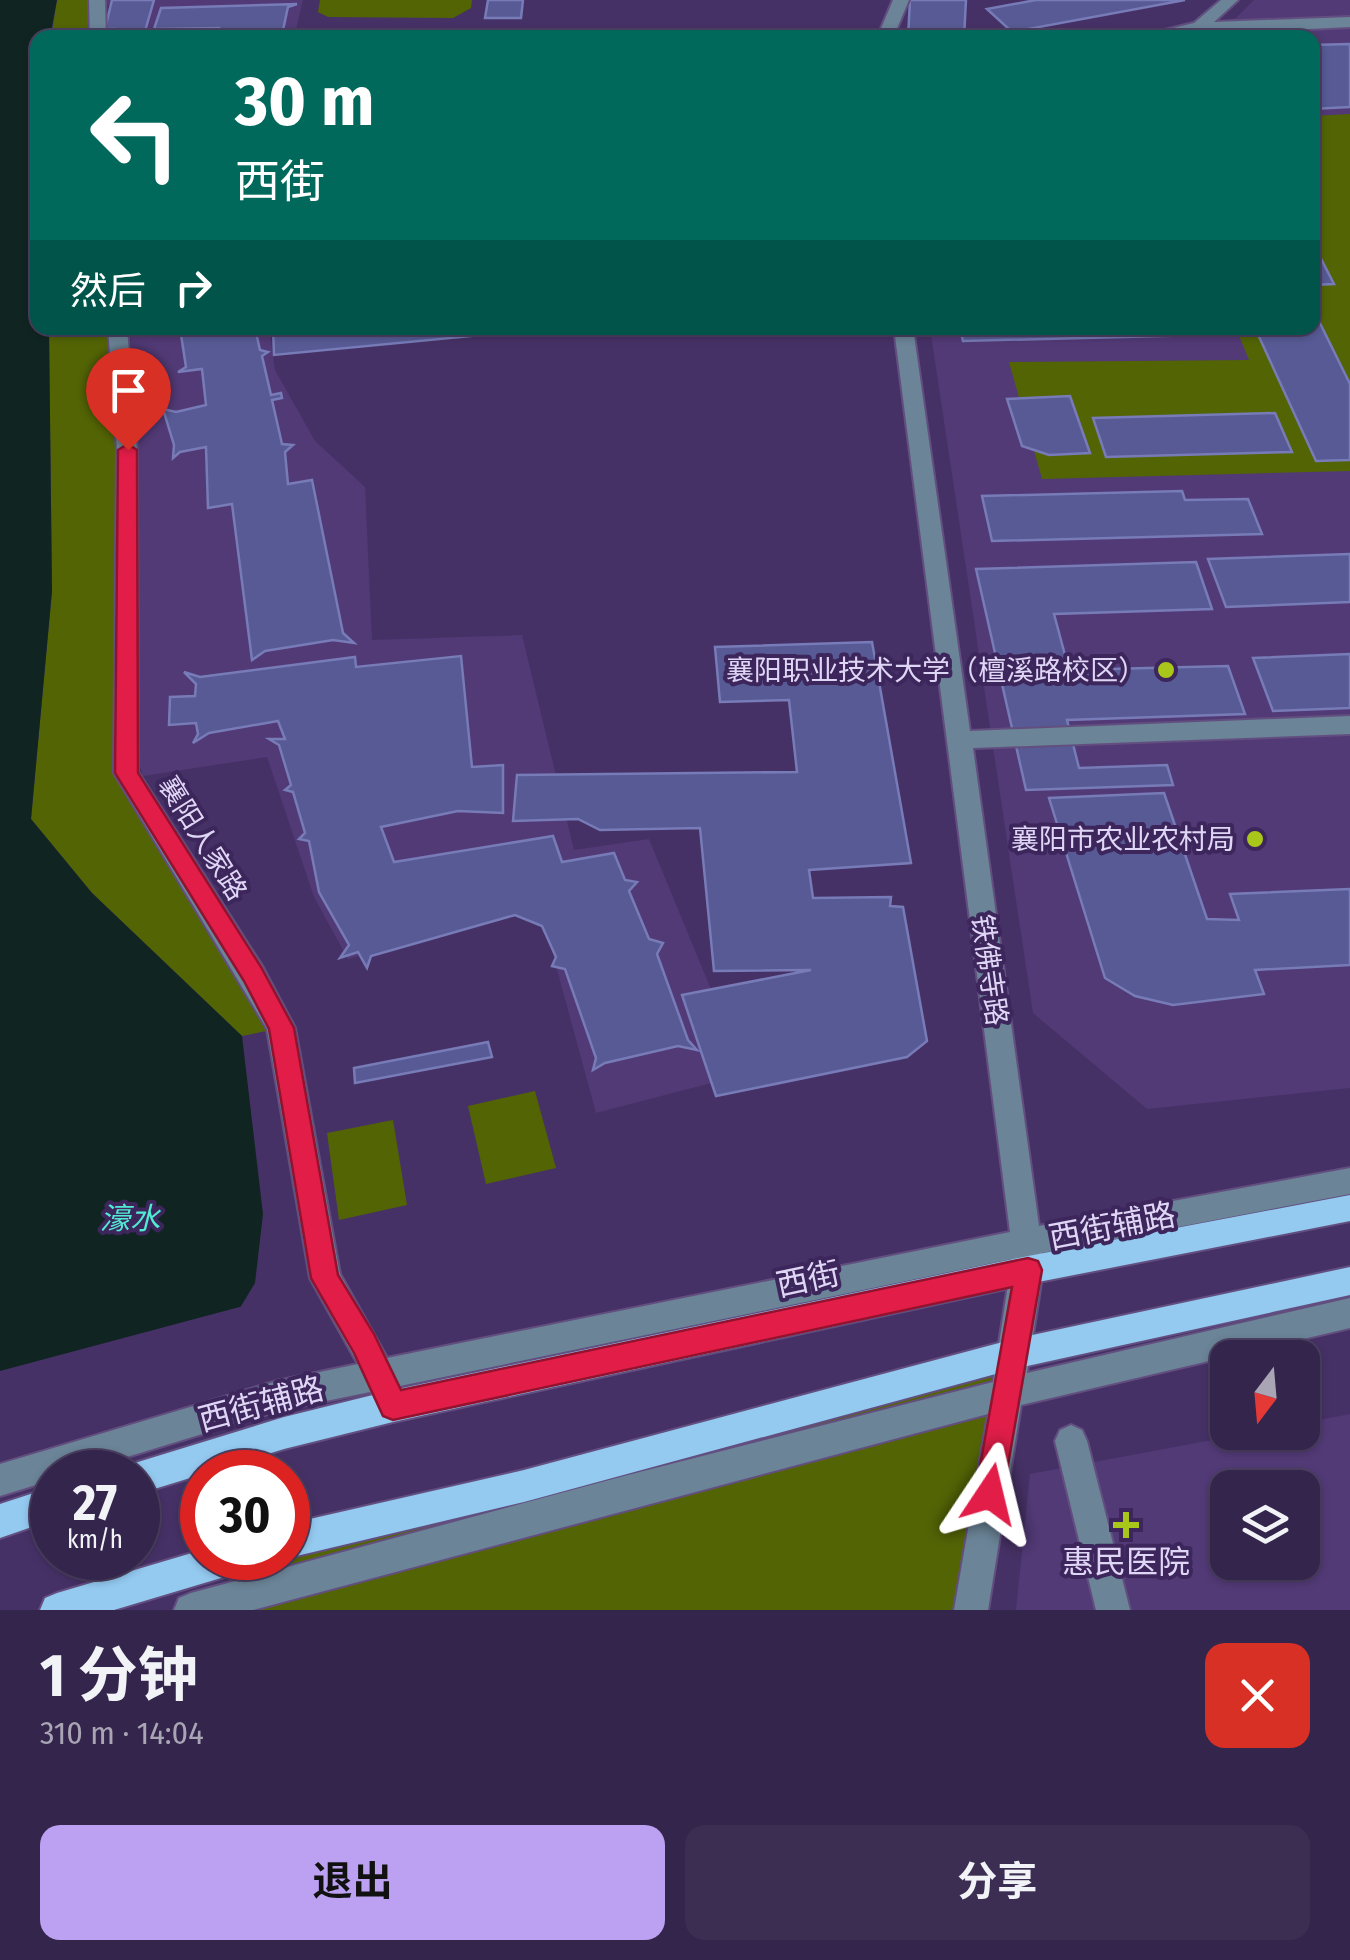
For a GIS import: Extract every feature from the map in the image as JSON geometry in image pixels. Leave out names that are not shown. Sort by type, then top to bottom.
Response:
[{"type":"main road","name":"西街","points":[[160,1471],[284,1433],[393,1406],[1026,1257],[1350,1208]]},
{"type":"main road","points":[[310,1536],[524,1486],[1014,1354],[1350,1280]]},
{"type":"main road","points":[[0,1521],[30,1511]]},
{"type":"main road","points":[[57,1610],[180,1573]]},
{"type":"street","points":[[97,0],[98,30]]},
{"type":"street","points":[[888,30],[900,0]]},
{"type":"street","points":[[1199,27],[1230,0]]},
{"type":"street","points":[[1183,30],[1350,22]]},
{"type":"street","name":"襄阳人家路","points":[[118,335],[128,450],[126,773],[252,974],[281,1028],[325,1278],[393,1406]]},
{"type":"street","name":"铁佛寺路","points":[[904,335],[1022,1197],[1026,1257],[1008,1394],[971,1610]]},
{"type":"street","points":[[957,740],[1350,725]]},
{"type":"street","name":"西街辅路","points":[[0,1480],[276,1396],[1026,1257],[1350,1181]]},
{"type":"street","points":[[190,1610],[1008,1394],[1350,1313]]},
{"type":"street","points":[[1071,1441],[1114,1610]]},
{"type":"shaded area","points":[[106,0],[303,0],[296,30],[114,30],[112,6],[106,5]]},
{"type":"shaded area","name":"襄阳职业技术大学（檀溪路校区）","points":[[1254,0],[1350,0],[1350,1088],[1147,1109],[1033,1013],[931,335],[1320,335],[1320,30],[1183,30],[1236,18]]},
{"type":"shaded area","points":[[130,335],[270,335],[275,370],[315,441],[365,487],[372,640],[522,635],[574,850],[649,839],[746,1074],[596,1113],[539,903],[348,959],[314,897],[267,757],[143,776],[139,764]]},
{"type":"shaded area","name":"惠民医院","points":[[1350,1414],[1350,1610],[1016,1610],[1030,1474],[1210,1440],[1210,1450],[1320,1450],[1320,1420]]},
{"type":"green space","points":[[57,0],[100,0],[102,30],[52,30]]},
{"type":"green space","points":[[320,0],[472,0],[471,8],[453,18],[328,17],[318,12]]},
{"type":"green space","points":[[1350,114],[1350,471],[1042,479],[1009,362],[1249,360],[1239,335],[1320,335],[1320,116]]},
{"type":"green space","points":[[49,335],[117,335],[127,773],[281,1028],[242,1036],[92,893],[31,819],[52,591]]},
{"type":"green space","points":[[535,1091],[556,1168],[486,1184],[468,1106]]},
{"type":"green space","points":[[393,1120],[407,1205],[339,1220],[327,1133]]},
{"type":"green space","points":[[1014,1354],[971,1610],[256,1610],[255,1580],[310,1580],[310,1552]]},
{"type":"water","name":"濠水","points":[[0,0],[57,0],[51,30],[30,30],[30,335],[49,335],[52,591],[31,819],[92,893],[242,1036],[263,1214],[255,1283],[183,1402],[171,1521],[180,1543],[180,1580],[195,1580],[207,1610],[0,1610]]},
{"type":"pier","points":[[247,1305],[188,1404],[183,1450],[180,1450],[176,1521],[180,1531],[180,1580],[200,1580],[212,1610],[0,1610],[0,1371]]},
{"type":"building","points":[[112,0],[154,0],[145,30],[105,29]]},
{"type":"building","points":[[488,0],[523,0],[521,18],[485,18]]},
{"type":"building","points":[[910,0],[966,0],[964,30],[908,30]]},
{"type":"building","points":[[1036,0],[1185,0],[1023,30],[1010,30],[987,9]]},
{"type":"building","points":[[297,4],[288,7],[283,30],[154,29],[161,8]]},
{"type":"building","points":[[1350,44],[1350,107],[1320,109],[1320,45]]},
{"type":"building","points":[[1320,257],[1334,284],[1320,285]]},
{"type":"building","points":[[1320,323],[1350,384],[1350,460],[1316,461],[1258,335],[1320,335]]},
{"type":"building","points":[[181,335],[257,335],[260,350],[268,352],[262,356],[271,395],[281,393],[282,398],[272,400],[282,444],[293,445],[285,452],[288,484],[312,480],[343,633],[354,643],[333,640],[265,651],[252,660],[232,504],[208,508],[206,447],[180,452],[173,458],[174,445],[163,409],[176,412],[206,405],[202,369],[178,372],[186,367]]},
{"type":"building","points":[[273,335],[480,335],[274,355]]},
{"type":"building","points":[[962,335],[1200,335],[963,341]]},
{"type":"building","points":[[1070,396],[1090,453],[1049,455],[1022,446],[1007,399]]},
{"type":"building","points":[[1275,413],[1292,452],[1106,457],[1093,418]]},
{"type":"building","points":[[1182,491],[1185,500],[1248,499],[1262,534],[992,541],[982,496]]},
{"type":"building","points":[[1350,554],[1350,602],[1226,607],[1208,559]]},
{"type":"building","points":[[1196,562],[1212,609],[1054,614],[1069,670],[1228,666],[1245,714],[1067,720],[1079,768],[1167,765],[1173,785],[1026,790],[976,569]]},
{"type":"building","points":[[872,642],[911,863],[809,870],[813,898],[891,897],[890,906],[903,907],[927,1041],[907,1057],[716,1096],[682,995],[811,970],[714,971],[700,828],[600,830],[578,819],[513,821],[517,775],[797,772],[789,700],[720,702],[715,647]]},
{"type":"building","points":[[1350,654],[1350,708],[1273,711],[1253,658]]},
{"type":"building","points":[[461,656],[472,767],[503,765],[503,813],[458,811],[381,827],[394,862],[553,836],[562,862],[614,853],[625,880],[637,882],[629,891],[649,939],[663,943],[657,954],[688,1040],[697,1050],[678,1046],[605,1063],[593,1070],[596,1058],[565,969],[552,966],[556,957],[542,926],[515,915],[371,956],[367,968],[358,952],[340,958],[349,945],[319,892],[309,841],[299,839],[305,833],[293,792],[285,790],[291,785],[279,745],[269,739],[285,739],[278,721],[209,733],[193,743],[198,734],[196,723],[169,725],[170,697],[195,696],[196,684],[184,672],[200,677],[355,657],[356,667]]},
{"type":"building","points":[[1164,793],[1207,919],[1239,920],[1230,894],[1350,889],[1350,965],[1255,970],[1264,994],[1173,1005],[1135,996],[1105,978],[1049,798]]},
{"type":"building","points":[[488,1042],[492,1057],[355,1083],[354,1068]]},
{"type":"place","name":"襄阳职业技术大学（檀溪路校区）","points":[[1166,670]]},
{"type":"place","name":"襄阳市农业农村局","points":[[1255,839]]},
{"type":"place","name":"惠民医院","points":[[1126,1525]]},
{"type":"route","points":[[128,450],[126,773],[252,974],[281,1028],[325,1278],[364,1343],[393,1406],[1028,1270],[990,1494]]}]
